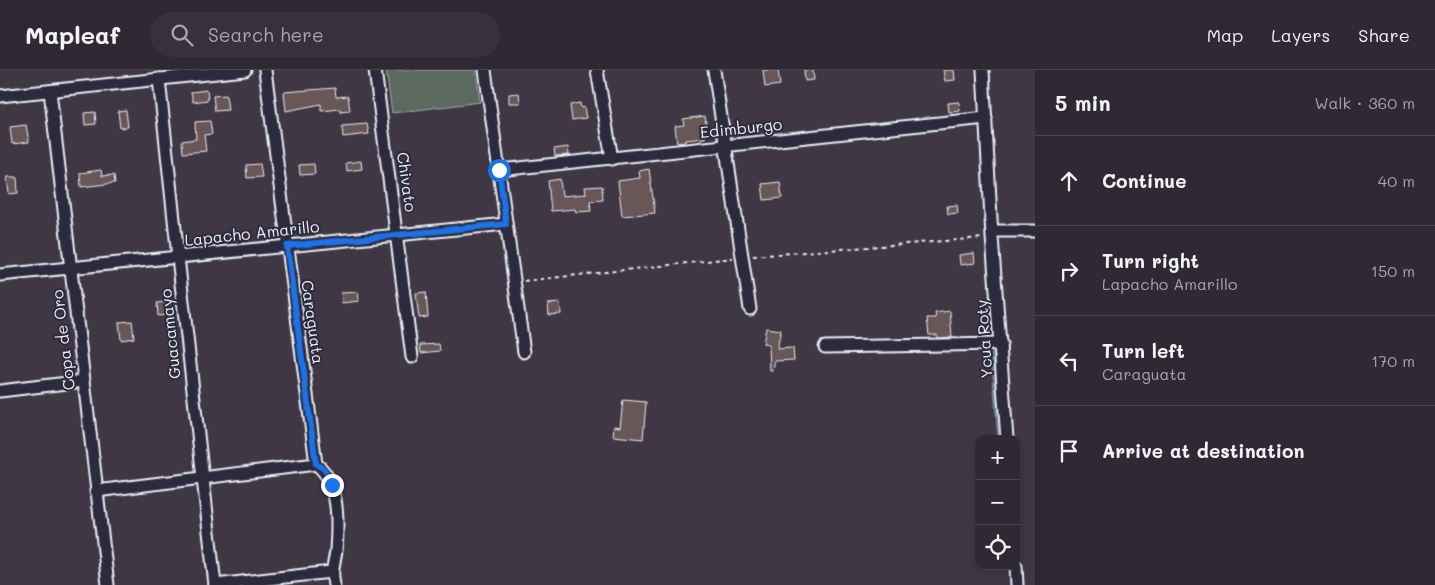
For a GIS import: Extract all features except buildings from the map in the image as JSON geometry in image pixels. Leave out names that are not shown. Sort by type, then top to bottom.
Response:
[{"type":"street","points":[[0,96],[245,70]]},
{"type":"street","name":"Caraguata","points":[[265,70],[316,464]]},
{"type":"street","name":"Chivato","points":[[375,70],[412,357]]},
{"type":"street","points":[[485,70],[524,352]]},
{"type":"street","points":[[596,70],[612,159]]},
{"type":"street","points":[[714,70],[750,309]]},
{"type":"street","name":"Ycua Roty","points":[[983,70],[992,234],[1007,435]]},
{"type":"street","name":"Guacamayo","points":[[160,79],[215,585]]},
{"type":"street","name":"Copa de Oro","points":[[50,91],[108,585]]},
{"type":"street","name":"Edimburgo","points":[[499,170],[986,118]]},
{"type":"street","name":"Lapacho Amarillo","points":[[0,275],[506,224]]},
{"type":"street","points":[[992,234],[1035,231]]},
{"type":"street","points":[[825,347],[1001,344]]},
{"type":"street","points":[[0,390],[84,380]]},
{"type":"street","points":[[96,491],[316,464],[324,469],[332,485],[335,505],[336,552],[331,572],[334,585]]},
{"type":"street","points":[[1016,570],[1017,585]]},
{"type":"street","points":[[215,585],[331,572]]},
{"type":"green space","points":[[386,70],[476,70],[480,102],[392,113]]},
{"type":"water","points":[[991,350],[993,351],[1000,435],[998,435]]},
{"type":"route","points":[[332,485],[324,469],[316,464],[287,246],[506,224],[499,170]]}]
